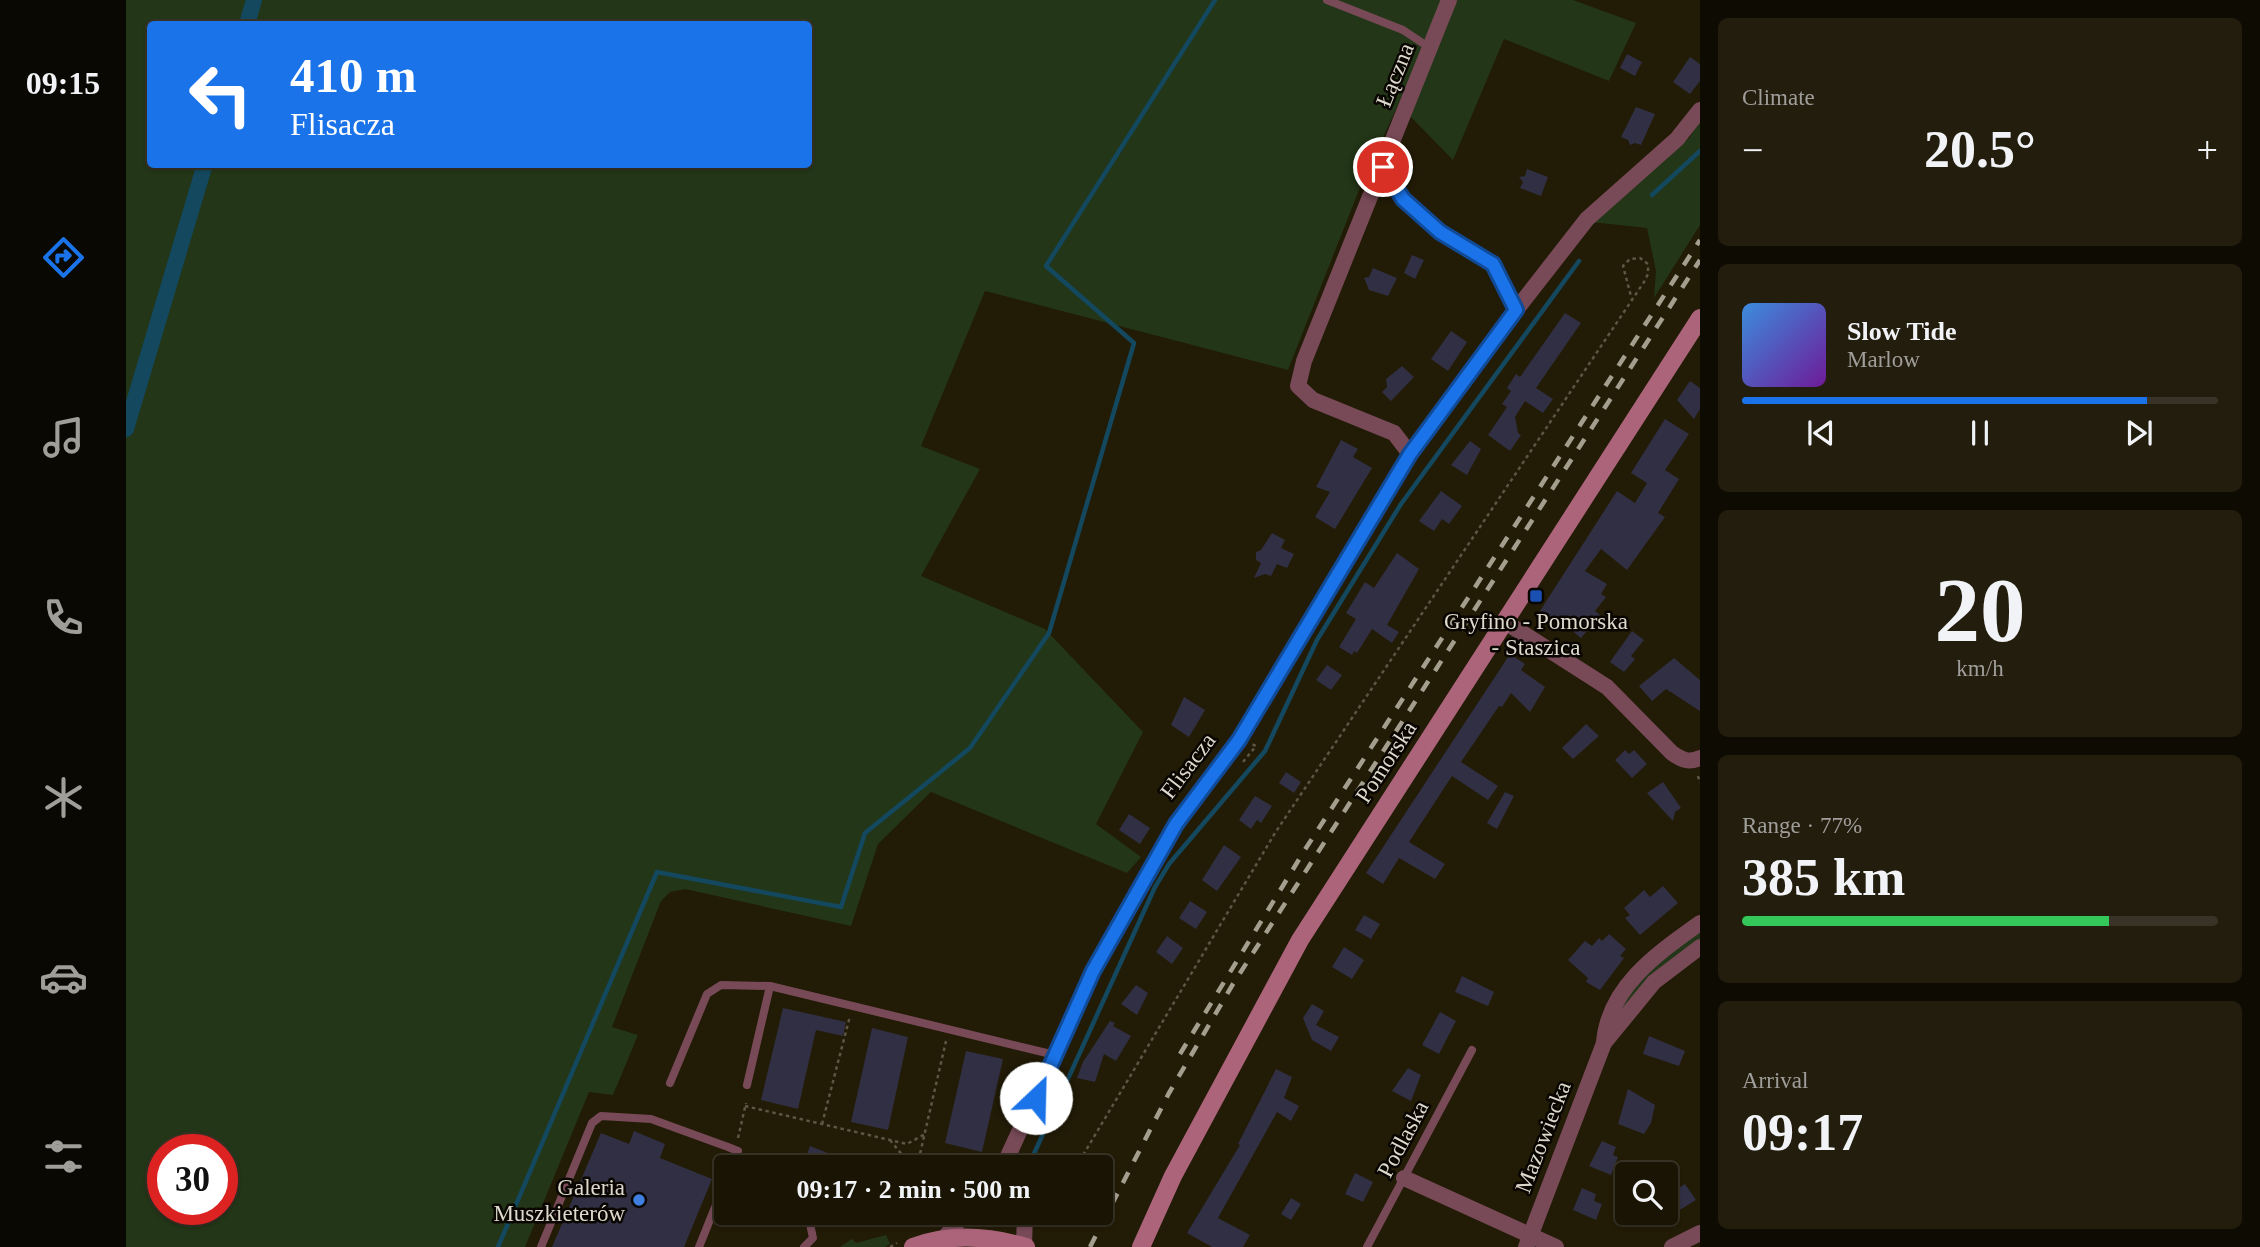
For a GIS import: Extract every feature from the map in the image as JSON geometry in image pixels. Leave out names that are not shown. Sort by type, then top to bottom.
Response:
[{"type":"street","name":"Łączna","points":[[1383,167],[1449,0]]},
{"type":"street","name":"Flisacza","points":[[1011,1155],[1093,971],[1176,824],[1239,740],[1410,454],[1587,219],[1677,139],[1700,110]]},
{"type":"street","points":[[1383,167],[1403,199],[1440,232],[1493,264],[1516,310]]},
{"type":"street","points":[[1383,167],[1304,361],[1298,386],[1313,400],[1394,433],[1410,454]]},
{"type":"street","name":"Pomorska","points":[[1141,1247],[1173,1176],[1290,957],[1700,318]]},
{"type":"street","points":[[1505,621],[1607,687],[1682,760],[1693,761],[1700,758]]},
{"type":"street","name":"Mazowiecka","points":[[1528,1242],[1604,1043],[1610,1015],[1632,979],[1665,948],[1700,923]]},
{"type":"street","name":"Mazowiecka","points":[[1604,1043],[1615,1034],[1634,1002],[1654,982],[1700,947]]},
{"type":"street","points":[[1404,1178],[1528,1242],[1556,1247]]},
{"type":"street","points":[[907,1244],[958,1241],[1024,1247],[1025,1225]]},
{"type":"street","points":[[1672,1247],[1700,1233]]},
{"type":"lane","points":[[1328,0],[1403,30],[1430,48]]},
{"type":"lane","points":[[670,1083],[707,994],[721,985],[770,986],[1055,1055]]},
{"type":"lane","points":[[747,1085],[770,986]]},
{"type":"lane","name":"Podlaska","points":[[1367,1247],[1472,1050]]},
{"type":"lane","points":[[541,1247],[592,1123],[601,1116],[650,1119],[738,1151],[736,1155]]},
{"type":"lane","points":[[699,1247],[714,1211]]},
{"type":"lane","points":[[804,1247],[813,1238],[810,1225]]},
{"type":"path","points":[[1083,1155],[1275,833],[1632,300],[1648,274],[1648,264],[1640,258],[1630,259],[1623,266],[1632,300]]},
{"type":"path","points":[[1697,775],[1700,783]]},
{"type":"path","points":[[822,1124],[851,1005]]},
{"type":"path","points":[[918,1155],[949,1028]]},
{"type":"path","points":[[728,1147],[730,1142],[735,1144],[746,1105],[908,1144],[925,1134]]},
{"type":"path","points":[[889,1140],[903,1155]]},
{"type":"path","points":[[890,1247],[907,1244]]},
{"type":"green space","points":[[126,0],[1446,0],[1359,190],[1288,370],[985,291],[921,446],[980,469],[921,576],[1045,629],[1143,732],[1096,824],[1141,857],[1127,873],[931,792],[878,844],[851,926],[685,889],[670,892],[661,901],[612,1027],[638,1035],[613,1095],[589,1092],[525,1247],[126,1247]]},
{"type":"green space","points":[[1456,0],[1573,0],[1636,23],[1609,81],[1504,39],[1453,160],[1409,115]]},
{"type":"green space","points":[[1700,120],[1700,225],[1654,298],[1656,271],[1647,228],[1591,222],[1690,137]]},
{"type":"green space","points":[[1700,929],[1700,942],[1622,1012],[1619,1006],[1636,982]]},
{"type":"green space","points":[[886,1235],[890,1244],[885,1247],[840,1247],[852,1239],[856,1243]]},
{"type":"building","points":[[1627,54],[1642,62],[1635,76],[1620,68]]},
{"type":"building","points":[[1690,57],[1700,64],[1700,81],[1690,94],[1673,82]]},
{"type":"building","points":[[1636,107],[1655,114],[1641,145],[1630,145],[1628,140],[1621,137]]},
{"type":"building","points":[[1527,169],[1548,177],[1541,196],[1520,188],[1523,182],[1519,177],[1525,176]]},
{"type":"building","points":[[1412,255],[1424,260],[1415,279],[1404,273]]},
{"type":"building","points":[[1373,268],[1397,278],[1388,296],[1369,290],[1364,278],[1369,277]]},
{"type":"building","points":[[1565,313],[1581,323],[1536,388],[1553,399],[1543,413],[1525,401],[1515,417],[1518,433],[1521,435],[1510,451],[1488,435],[1507,407],[1502,404],[1511,391],[1507,388],[1516,374],[1520,377]]},
{"type":"building","points":[[1451,331],[1467,342],[1448,371],[1431,359]]},
{"type":"building","points":[[1402,366],[1414,377],[1391,401],[1382,392],[1387,387],[1386,379]]},
{"type":"building","points":[[1690,381],[1700,388],[1700,409],[1694,419],[1677,400]]},
{"type":"building","points":[[1665,419],[1689,434],[1665,470],[1679,479],[1658,513],[1665,517],[1627,570],[1601,549],[1585,571],[1607,584],[1601,594],[1606,597],[1595,611],[1600,615],[1581,638],[1557,618],[1553,624],[1538,614],[1617,491],[1635,503],[1647,483],[1631,473]]},
{"type":"building","points":[[1341,440],[1358,449],[1353,457],[1372,468],[1335,529],[1315,517],[1330,492],[1316,487]]},
{"type":"building","points":[[1470,441],[1481,449],[1467,475],[1451,465]]},
{"type":"building","points":[[1441,491],[1462,506],[1449,524],[1442,519],[1434,531],[1419,521]]},
{"type":"building","points":[[1272,533],[1285,540],[1281,548],[1294,554],[1287,568],[1277,564],[1271,576],[1265,574],[1254,578],[1261,563],[1256,560],[1256,552],[1261,550]]},
{"type":"building","points":[[1397,553],[1419,569],[1387,625],[1399,632],[1392,643],[1372,629],[1357,653],[1354,651],[1352,655],[1339,647],[1356,619],[1346,613],[1365,582],[1374,588]]},
{"type":"building","points":[[1632,631],[1644,640],[1631,656],[1635,659],[1624,672],[1610,662]]},
{"type":"building","points":[[1510,654],[1525,664],[1521,670],[1545,687],[1530,712],[1511,693],[1461,762],[1498,786],[1488,800],[1452,776],[1409,842],[1445,864],[1435,879],[1399,858],[1383,884],[1366,873]]},
{"type":"building","points":[[1674,658],[1700,680],[1700,711],[1666,689],[1652,701],[1639,686]]},
{"type":"building","points":[[1327,665],[1342,675],[1331,690],[1316,680]]},
{"type":"building","points":[[1184,697],[1205,710],[1189,737],[1171,725]]},
{"type":"building","points":[[1586,724],[1599,736],[1573,759],[1562,748]]},
{"type":"building","points":[[1625,750],[1629,754],[1634,750],[1647,764],[1632,778],[1615,760]]},
{"type":"building","points":[[1286,772],[1301,782],[1294,793],[1279,783]]},
{"type":"building","points":[[1663,782],[1681,808],[1675,812],[1673,821],[1647,793]]},
{"type":"building","points":[[1505,792],[1514,796],[1497,829],[1487,823]]},
{"type":"building","points":[[1255,796],[1272,806],[1261,823],[1257,820],[1251,829],[1239,820]]},
{"type":"building","points":[[1129,814],[1150,828],[1140,844],[1119,830]]},
{"type":"building","points":[[1224,845],[1241,857],[1217,891],[1202,880]]},
{"type":"building","points":[[1663,886],[1678,903],[1640,935],[1625,918],[1630,915],[1624,908],[1644,890],[1650,897]]},
{"type":"building","points":[[1190,901],[1207,912],[1196,929],[1179,918]]},
{"type":"building","points":[[1364,915],[1380,924],[1371,939],[1355,930]]},
{"type":"building","points":[[1609,934],[1626,949],[1620,956],[1624,958],[1600,990],[1586,982],[1588,978],[1568,960],[1585,941],[1592,946],[1599,938],[1602,941]]},
{"type":"building","points":[[1167,936],[1183,948],[1172,964],[1156,952]]},
{"type":"building","points":[[1344,947],[1364,960],[1352,979],[1332,967]]},
{"type":"building","points":[[1462,976],[1494,992],[1488,1006],[1455,992]]},
{"type":"building","points":[[1136,985],[1148,993],[1137,1015],[1121,1004]]},
{"type":"building","points":[[1312,1004],[1324,1011],[1316,1025],[1339,1037],[1331,1051],[1312,1040],[1303,1018]]},
{"type":"building","points":[[783,1008],[846,1022],[843,1036],[816,1030],[798,1109],[761,1100]]},
{"type":"building","points":[[1440,1012],[1456,1021],[1439,1054],[1422,1045]]},
{"type":"building","points":[[1110,1021],[1115,1023],[1113,1026],[1131,1036],[1116,1061],[1104,1054],[1095,1082],[1077,1078],[1083,1062]]},
{"type":"building","points":[[872,1028],[908,1037],[888,1130],[851,1122]]},
{"type":"building","points":[[1649,1036],[1685,1051],[1679,1066],[1643,1054]]},
{"type":"building","points":[[966,1051],[1003,1059],[982,1152],[945,1143]]},
{"type":"building","points":[[1408,1068],[1421,1075],[1411,1101],[1392,1091]]},
{"type":"building","points":[[1276,1069],[1292,1077],[1284,1098],[1299,1106],[1291,1121],[1277,1112],[1218,1218],[1250,1235],[1243,1247],[1212,1247],[1187,1233],[1240,1145],[1238,1144]]},
{"type":"building","points":[[1628,1089],[1655,1105],[1651,1123],[1644,1134],[1618,1124]]},
{"type":"building","name":"Galeria Muszkieterów","points":[[634,1131],[665,1144],[660,1158],[712,1179],[684,1247],[552,1247],[601,1133],[629,1144]]},
{"type":"building","points":[[1602,1141],[1616,1147],[1613,1155],[1618,1157],[1611,1175],[1589,1166]]},
{"type":"building","points":[[810,1146],[833,1155],[807,1155]]},
{"type":"building","points":[[1355,1173],[1373,1182],[1363,1202],[1345,1194]]},
{"type":"building","points":[[1685,1184],[1696,1200],[1678,1211],[1678,1188]]},
{"type":"building","points":[[1582,1188],[1596,1194],[1594,1201],[1602,1204],[1596,1220],[1573,1210]]},
{"type":"building","points":[[1291,1198],[1301,1204],[1291,1220],[1281,1214]]},
{"type":"waterway","points":[[248,21],[254,0]]},
{"type":"waterway","points":[[498,1247],[657,872],[841,907],[865,833],[970,748],[1049,633],[1134,343],[1046,266],[1215,0]]},
{"type":"waterway","points":[[1652,195],[1700,151]]},
{"type":"waterway","points":[[126,429],[204,168]]},
{"type":"waterway","points":[[1033,1155],[1155,887],[1169,864],[1265,751],[1317,640],[1401,504],[1579,261]]},
{"type":"railway","points":[[1180,1054],[1306,848],[1700,240]]},
{"type":"railway","points":[[1090,1247],[1169,1093],[1233,984],[1700,260]]},
{"type":"place","name":"Gryfino - Pomorska - Staszica","points":[[1536,596]]},
{"type":"place","name":"Galeria Muszkieterów","points":[[639,1200]]},
{"type":"route","points":[[1036,1098],[1093,971],[1176,824],[1239,740],[1410,454],[1516,310],[1493,264],[1440,232],[1403,199],[1383,167]]}]
